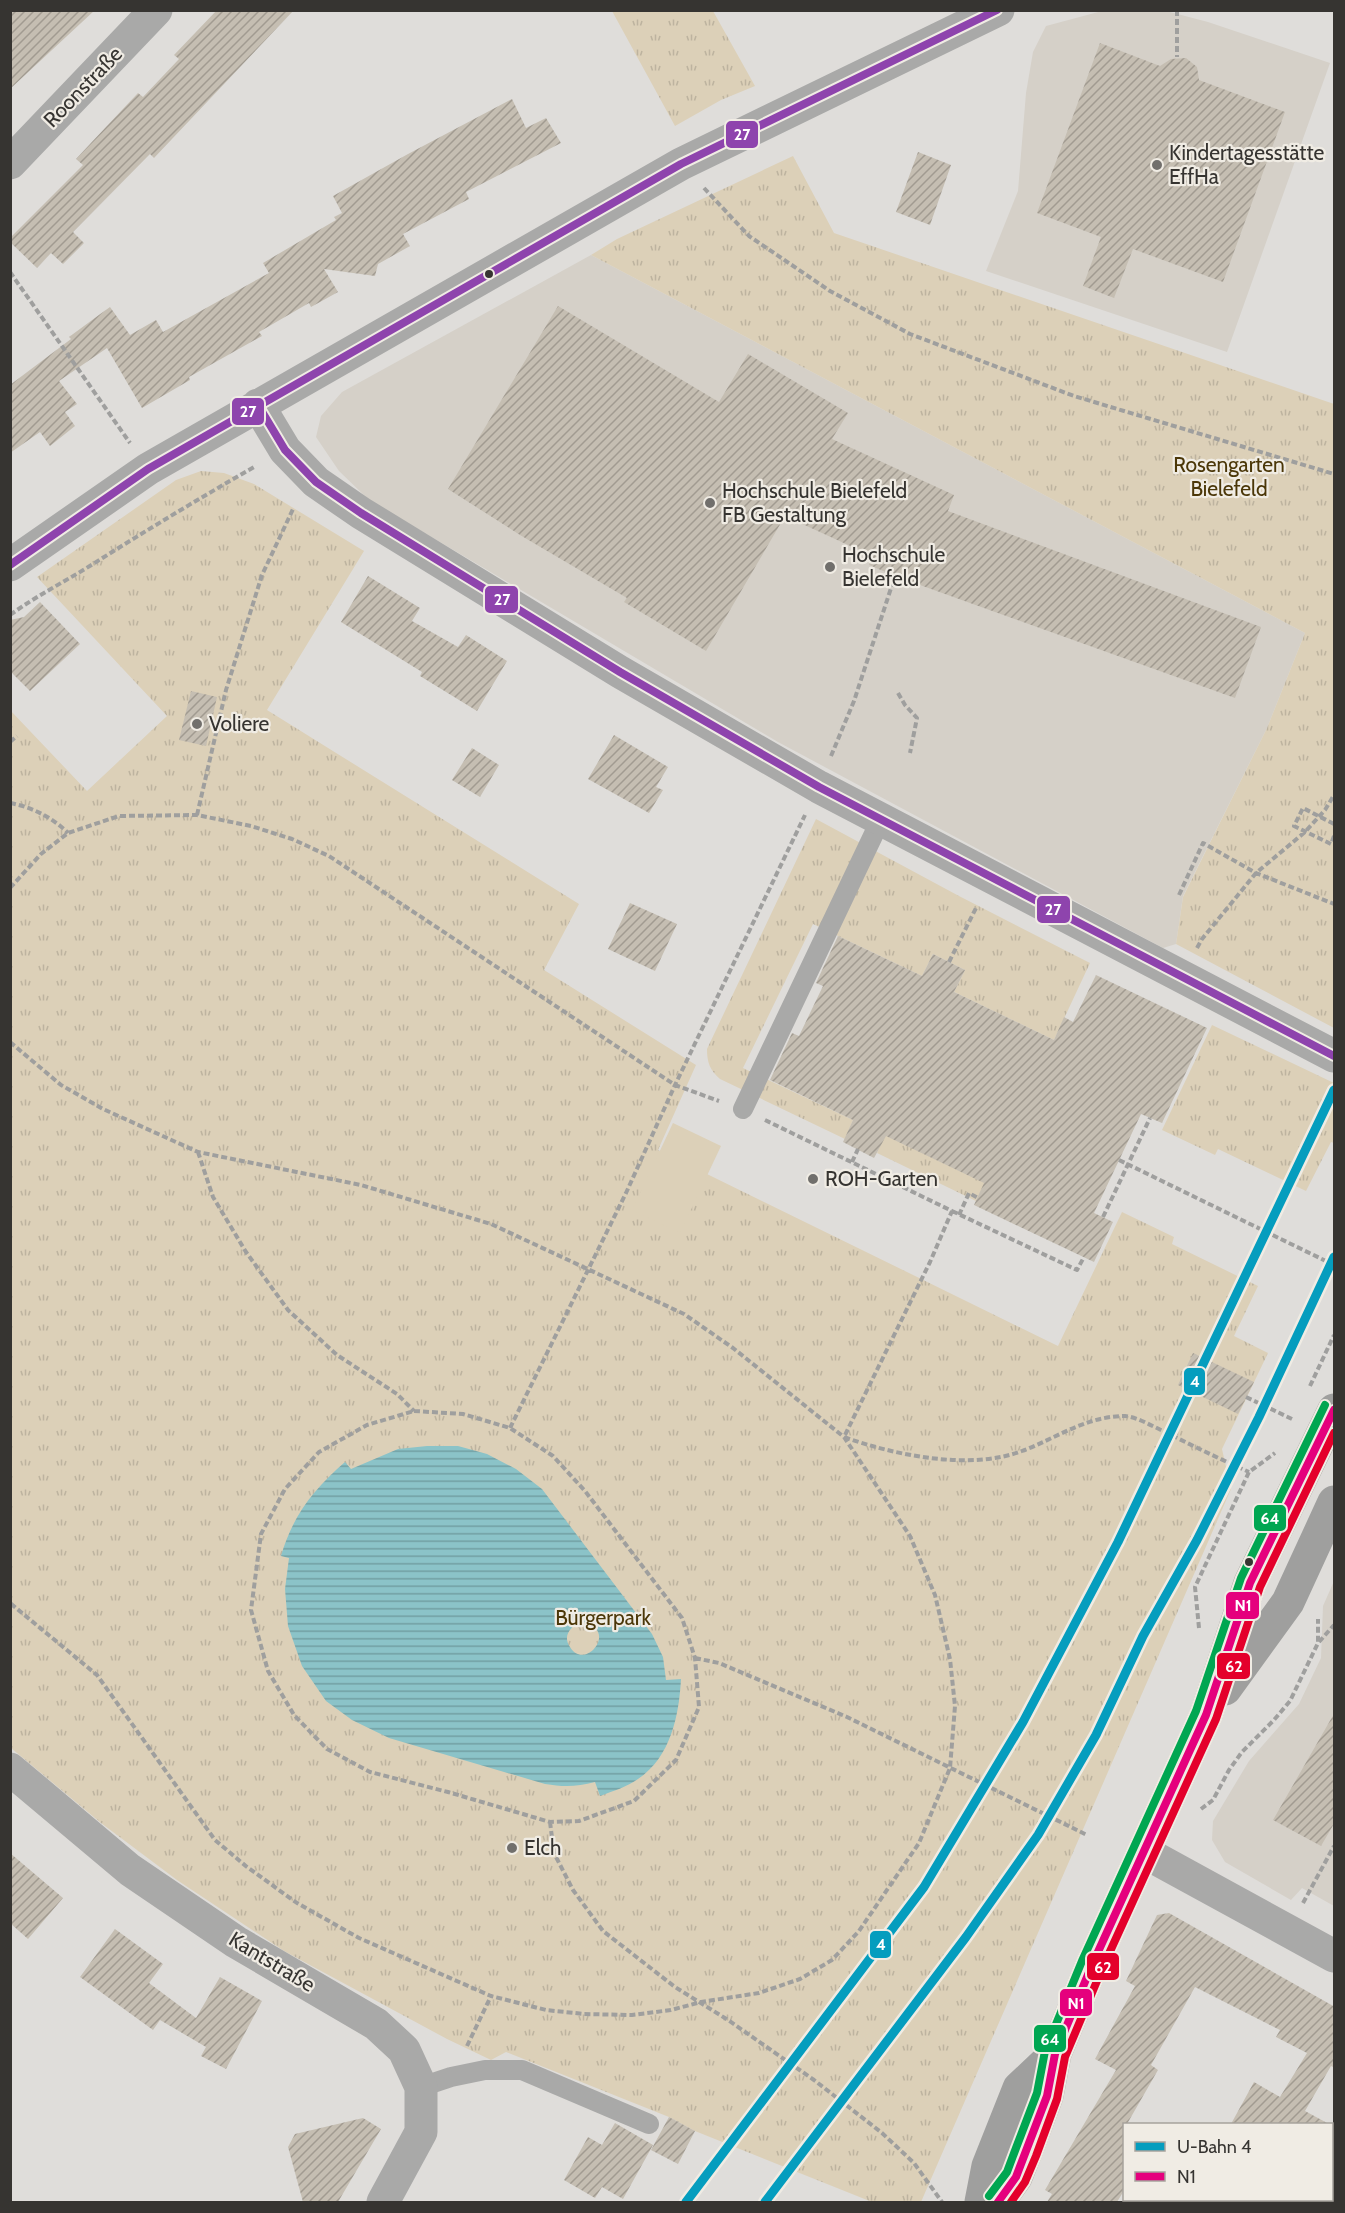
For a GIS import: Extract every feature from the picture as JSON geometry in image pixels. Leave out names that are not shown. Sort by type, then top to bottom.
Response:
[{"type":"main road","points":[[999,2202],[1016,2177],[1047,2096],[1055,2054],[1118,1905],[1206,1715],[1250,1582],[1335,1410]]},
{"type":"main road","points":[[1206,1715],[1288,1602],[1335,1502]]},
{"type":"main road","points":[[981,2202],[988,2166],[1019,2088],[1055,2054]]},
{"type":"street","name":"Roonstraße","points":[[10,163],[156,10]]},
{"type":"street","points":[[10,565],[148,469],[681,164],[998,10]]},
{"type":"street","points":[[258,405],[285,450],[316,482],[361,513],[620,672],[819,787],[1335,1056]]},
{"type":"street","name":"Kantstraße","points":[[10,1769],[130,1870],[236,1942],[376,2024],[404,2050],[421,2087],[421,2132],[383,2202]]},
{"type":"street","points":[[1144,1852],[1335,1956]]},
{"type":"lane","points":[[742,1109],[881,819]]},
{"type":"lane","points":[[421,2087],[451,2077],[485,2070],[522,2070],[649,2124]]},
{"type":"path","points":[[1177,10],[1177,57]]},
{"type":"path","points":[[681,164],[749,236],[830,291],[910,334],[1074,396],[1335,474]]},
{"type":"path","points":[[10,272],[148,469]]},
{"type":"path","points":[[10,615],[36,596],[285,450]]},
{"type":"path","points":[[197,814],[226,690],[262,575],[297,501],[316,482]]},
{"type":"path","points":[[510,1428],[626,1193],[675,1085],[819,787],[854,701],[896,576]]},
{"type":"path","points":[[898,693],[917,718],[910,753]]},
{"type":"path","points":[[10,742],[17,736]]},
{"type":"path","points":[[1182,978],[1202,939],[1256,873],[1305,832],[1335,795]]},
{"type":"path","points":[[11,802],[56,821],[68,833]]},
{"type":"path","points":[[1335,824],[1304,808],[1294,826],[1333,844],[1335,836]]},
{"type":"path","points":[[10,888],[41,854],[68,833],[119,816],[197,814],[251,826],[292,839],[329,856],[675,1085],[742,1109],[1077,1270],[1083,1257]]},
{"type":"path","points":[[1179,896],[1203,843],[1256,873],[1335,904]]},
{"type":"path","points":[[950,962],[971,917]]},
{"type":"path","points":[[10,1042],[61,1085],[103,1109],[198,1152],[361,1185],[480,1221],[588,1268],[684,1314],[733,1348],[844,1437],[910,1536],[934,1595],[950,1659],[955,1706],[950,1768],[919,1843],[859,1931],[832,1960],[800,1979],[759,1993],[701,2002],[671,2010],[632,2015],[546,2010],[491,1996],[358,1938],[297,1903],[247,1867],[215,1840],[98,1675],[10,1603]]},
{"type":"path","points":[[1103,1217],[1150,1118]]},
{"type":"path","points":[[852,1162],[858,1149]]},
{"type":"path","points":[[198,1152],[213,1197],[246,1252],[288,1310],[337,1355],[397,1394],[414,1411]]},
{"type":"path","points":[[1119,1160],[1335,1264]]},
{"type":"path","points":[[959,1215],[969,1193],[978,1198]]},
{"type":"path","points":[[844,1437],[930,1262],[952,1211]]},
{"type":"path","points":[[1309,1388],[1335,1335]]},
{"type":"path","points":[[1246,1397],[1294,1420]]},
{"type":"path","points":[[1289,1430],[1299,1409]]},
{"type":"path","points":[[414,1411],[463,1414],[510,1428],[553,1456],[585,1491],[682,1618],[695,1658],[699,1707],[676,1760],[634,1801],[579,1821],[550,1822],[370,1772],[327,1749],[294,1715],[268,1671],[251,1610],[261,1534],[285,1489],[319,1452],[367,1425],[414,1411]]},
{"type":"path","points":[[844,1437],[872,1447],[906,1454],[967,1460],[1000,1457],[1020,1452],[1073,1427],[1098,1419],[1127,1416],[1249,1472]]},
{"type":"path","points":[[1195,1587],[1249,1472],[1280,1449]]},
{"type":"path","points":[[1318,1612],[1318,1643]]},
{"type":"path","points":[[1196,1813],[1213,1800],[1235,1761],[1290,1701],[1318,1643],[1335,1625]]},
{"type":"path","points":[[695,1658],[719,1663],[847,1717],[1087,1835]]},
{"type":"path","points":[[550,1822],[554,1853],[573,1890],[603,1931],[643,1964],[814,2080],[882,2133],[914,2163],[942,2202]]},
{"type":"path","points":[[1288,1930],[1335,1846]]},
{"type":"path","points":[[1328,1857],[1335,1861]]},
{"type":"path","points":[[469,2042],[491,1996]]},
{"type":"shaded area","name":"Kindertagesstätte EffHa","points":[[1102,11],[1166,11],[1208,22],[1330,63],[1227,352],[986,271],[1018,191],[1026,93],[1033,52],[1046,26]]},
{"type":"shaded area","name":"Hochschule Bielefeld","points":[[591,255],[1305,633],[1267,728],[1183,896],[1176,944],[1163,948],[778,742],[369,500],[339,471],[316,437],[321,416],[342,392]]},
{"type":"shaded area","points":[[1334,1581],[1334,1906],[1302,1888],[1291,1900],[1225,1862],[1212,1840],[1213,1821],[1249,1761],[1299,1704],[1321,1658],[1323,1606]]},
{"type":"green space","points":[[612,11],[713,11],[755,86],[721,100],[675,126]]},
{"type":"green space","name":"Rosengarten Bielefeld","points":[[793,156],[834,233],[1334,404],[1334,1028],[1176,944],[1183,897],[1267,728],[1305,633],[591,255],[617,239]]},
{"type":"green space","name":"Bürgerpark","points":[[201,471],[224,473],[254,484],[364,551],[267,710],[579,904],[544,970],[696,1065],[658,1150],[1058,1346],[1122,1212],[1174,1237],[1172,1244],[1258,1286],[1234,1336],[1268,1353],[1222,1449],[1231,1489],[921,2202],[872,2202],[506,2052],[491,2060],[447,2039],[284,1951],[177,1880],[101,1823],[11,1748],[10,710],[87,791],[167,716],[37,577],[176,480]]},
{"type":"green space","points":[[816,819],[1090,963],[1054,1040],[954,992],[965,970],[933,954],[922,976],[813,924],[743,1068],[853,1120],[845,1139],[720,1079],[710,1066],[707,1049]]},
{"type":"green space","points":[[1212,1025],[1334,1083],[1334,1143],[1331,1142],[1306,1191],[1218,1149],[1215,1155],[1162,1130]]},
{"type":"green space","points":[[673,1123],[721,1146],[680,1233],[632,1210]]},
{"type":"green space","points":[[885,1135],[985,1183],[976,1201],[877,1153]]},
{"type":"water","points":[[458,1446],[487,1454],[516,1469],[542,1489],[652,1634],[663,1657],[666,1680],[681,1679],[680,1693],[675,1721],[666,1747],[649,1770],[638,1779],[625,1787],[600,1796],[595,1782],[570,1786],[545,1784],[389,1738],[352,1720],[326,1701],[302,1666],[288,1626],[285,1589],[289,1558],[281,1556],[298,1516],[314,1493],[334,1472],[345,1462],[351,1469],[398,1449]],"holes":[[[582,1622],[593,1626],[598,1632],[599,1640],[596,1646],[584,1655],[576,1653],[570,1647],[567,1635],[574,1626]]]},
{"type":"building","points":[[10,10],[95,10],[10,89]]},
{"type":"building","points":[[217,10],[294,10],[154,158],[150,154],[73,232],[84,243],[63,264],[51,253],[37,268],[10,242],[10,238],[83,165],[76,159],[138,93],[143,97],[179,59],[174,55]]},
{"type":"building","points":[[1100,43],[1160,66],[1171,59],[1186,58],[1197,67],[1199,80],[1285,112],[1223,282],[1133,249],[1114,298],[1083,286],[1101,237],[1037,213]]},
{"type":"building","points":[[512,99],[526,128],[546,118],[561,143],[466,192],[469,199],[403,234],[410,246],[378,264],[375,276],[324,269],[338,292],[311,307],[309,303],[259,332],[262,336],[189,377],[190,380],[142,408],[107,348],[59,381],[77,404],[65,412],[75,426],[50,446],[40,432],[10,453],[10,385],[110,307],[130,335],[156,320],[163,332],[269,273],[263,263],[336,220],[334,217],[342,213],[333,196]]},
{"type":"building","points":[[918,152],[951,165],[930,225],[896,212]]},
{"type":"building","name":"Hochschule Bielefeld FB Gestaltung","points":[[558,306],[719,402],[748,354],[848,413],[832,439],[954,495],[948,511],[1261,627],[1235,698],[895,576],[869,565],[872,556],[785,516],[706,651],[624,602],[627,598],[520,535],[448,489]]},
{"type":"building","points":[[368,576],[420,608],[412,621],[458,647],[466,635],[507,661],[477,711],[420,676],[422,672],[341,622]]},
{"type":"building","points":[[40,602],[80,644],[30,691],[10,671],[10,620],[24,617]]},
{"type":"building","name":"Voliere","points":[[191,691],[217,697],[206,746],[179,740]]},
{"type":"building","points":[[614,735],[668,767],[656,787],[663,790],[649,813],[588,779]]},
{"type":"building","points":[[472,748],[499,765],[480,797],[452,780]]},
{"type":"building","points":[[630,903],[677,924],[655,971],[608,949]]},
{"type":"building","points":[[838,936],[922,976],[933,954],[965,970],[954,992],[1054,1040],[1064,1017],[1073,1022],[1096,975],[1207,1028],[1162,1123],[1141,1114],[1094,1213],[1113,1222],[1094,1262],[974,1205],[984,1183],[886,1136],[874,1158],[843,1142],[853,1120],[770,1080],[792,1033],[799,1036],[823,986],[816,983]]},
{"type":"building","points":[[1193,1353],[1254,1382],[1238,1414],[1178,1385]]},
{"type":"building","points":[[1335,1712],[1335,1822],[1321,1846],[1273,1820]]},
{"type":"building","points":[[10,1853],[63,1898],[28,1939],[10,1923]]},
{"type":"building","points":[[1169,1913],[1335,2007],[1335,2068],[1331,2066],[1305,2111],[1327,2123],[1232,2123],[1254,2082],[1280,2097],[1307,2053],[1276,2037],[1280,2030],[1195,1987],[1151,2065],[1158,2070],[1128,2123],[1123,2123],[1123,2192],[1117,2202],[1047,2202],[1052,2194],[1045,2190],[1116,2070],[1095,2059],[1135,1986],[1126,1981],[1157,1915]]},
{"type":"building","points":[[115,1929],[163,1964],[149,1983],[196,2018],[220,1977],[262,2001],[226,2069],[201,2056],[206,2047],[160,2020],[153,2030],[80,1977]]},
{"type":"building","points":[[669,2117],[695,2131],[678,2164],[651,2150]]},
{"type":"building","points":[[363,2118],[381,2129],[338,2202],[303,2202],[288,2147],[295,2134]]},
{"type":"building","points":[[615,2123],[653,2145],[623,2199],[602,2187],[595,2198],[564,2180],[588,2137],[602,2145]]},
{"type":"metro line","name":"4","points":[[686,2202],[924,1887],[1023,1722],[1118,1542],[1334,1090]]},
{"type":"metro line","name":"4","points":[[765,2202],[966,1937],[1038,1835],[1096,1735],[1143,1636],[1197,1540],[1259,1417],[1334,1257]]},
{"type":"transit line","name":"27","points":[[10,565],[148,469],[681,164],[997,10]]},
{"type":"transit line","name":"27","points":[[258,405],[285,450],[316,482],[361,513],[620,672],[819,787],[1334,1056]]},
{"type":"transit line","name":"64","points":[[989,2196],[1007,2172],[1037,2093],[1045,2051],[1082,1961],[1196,1711],[1241,1578],[1325,1405]]},
{"type":"transit line","name":"N1","points":[[998,2202],[1016,2177],[1047,2096],[1055,2054],[1092,1965],[1206,1715],[1250,1583],[1334,1410]]},
{"type":"transit line","name":"62","points":[[1011,2202],[1025,2182],[1036,2156],[1057,2099],[1065,2057],[1102,1969],[1216,1719],[1260,1587],[1334,1433]]},
{"type":"place","name":"Kindertagesstätte EffHa","points":[[1157,165]]},
{"type":"place","name":"Hochschule Bielefeld FB Gestaltung","points":[[710,503]]},
{"type":"place","name":"Hochschule Bielefeld","points":[[830,567]]},
{"type":"place","name":"Voliere","points":[[197,724]]},
{"type":"place","name":"ROH-Garten","points":[[813,1179]]},
{"type":"place","name":"Elch","points":[[512,1848]]}]
